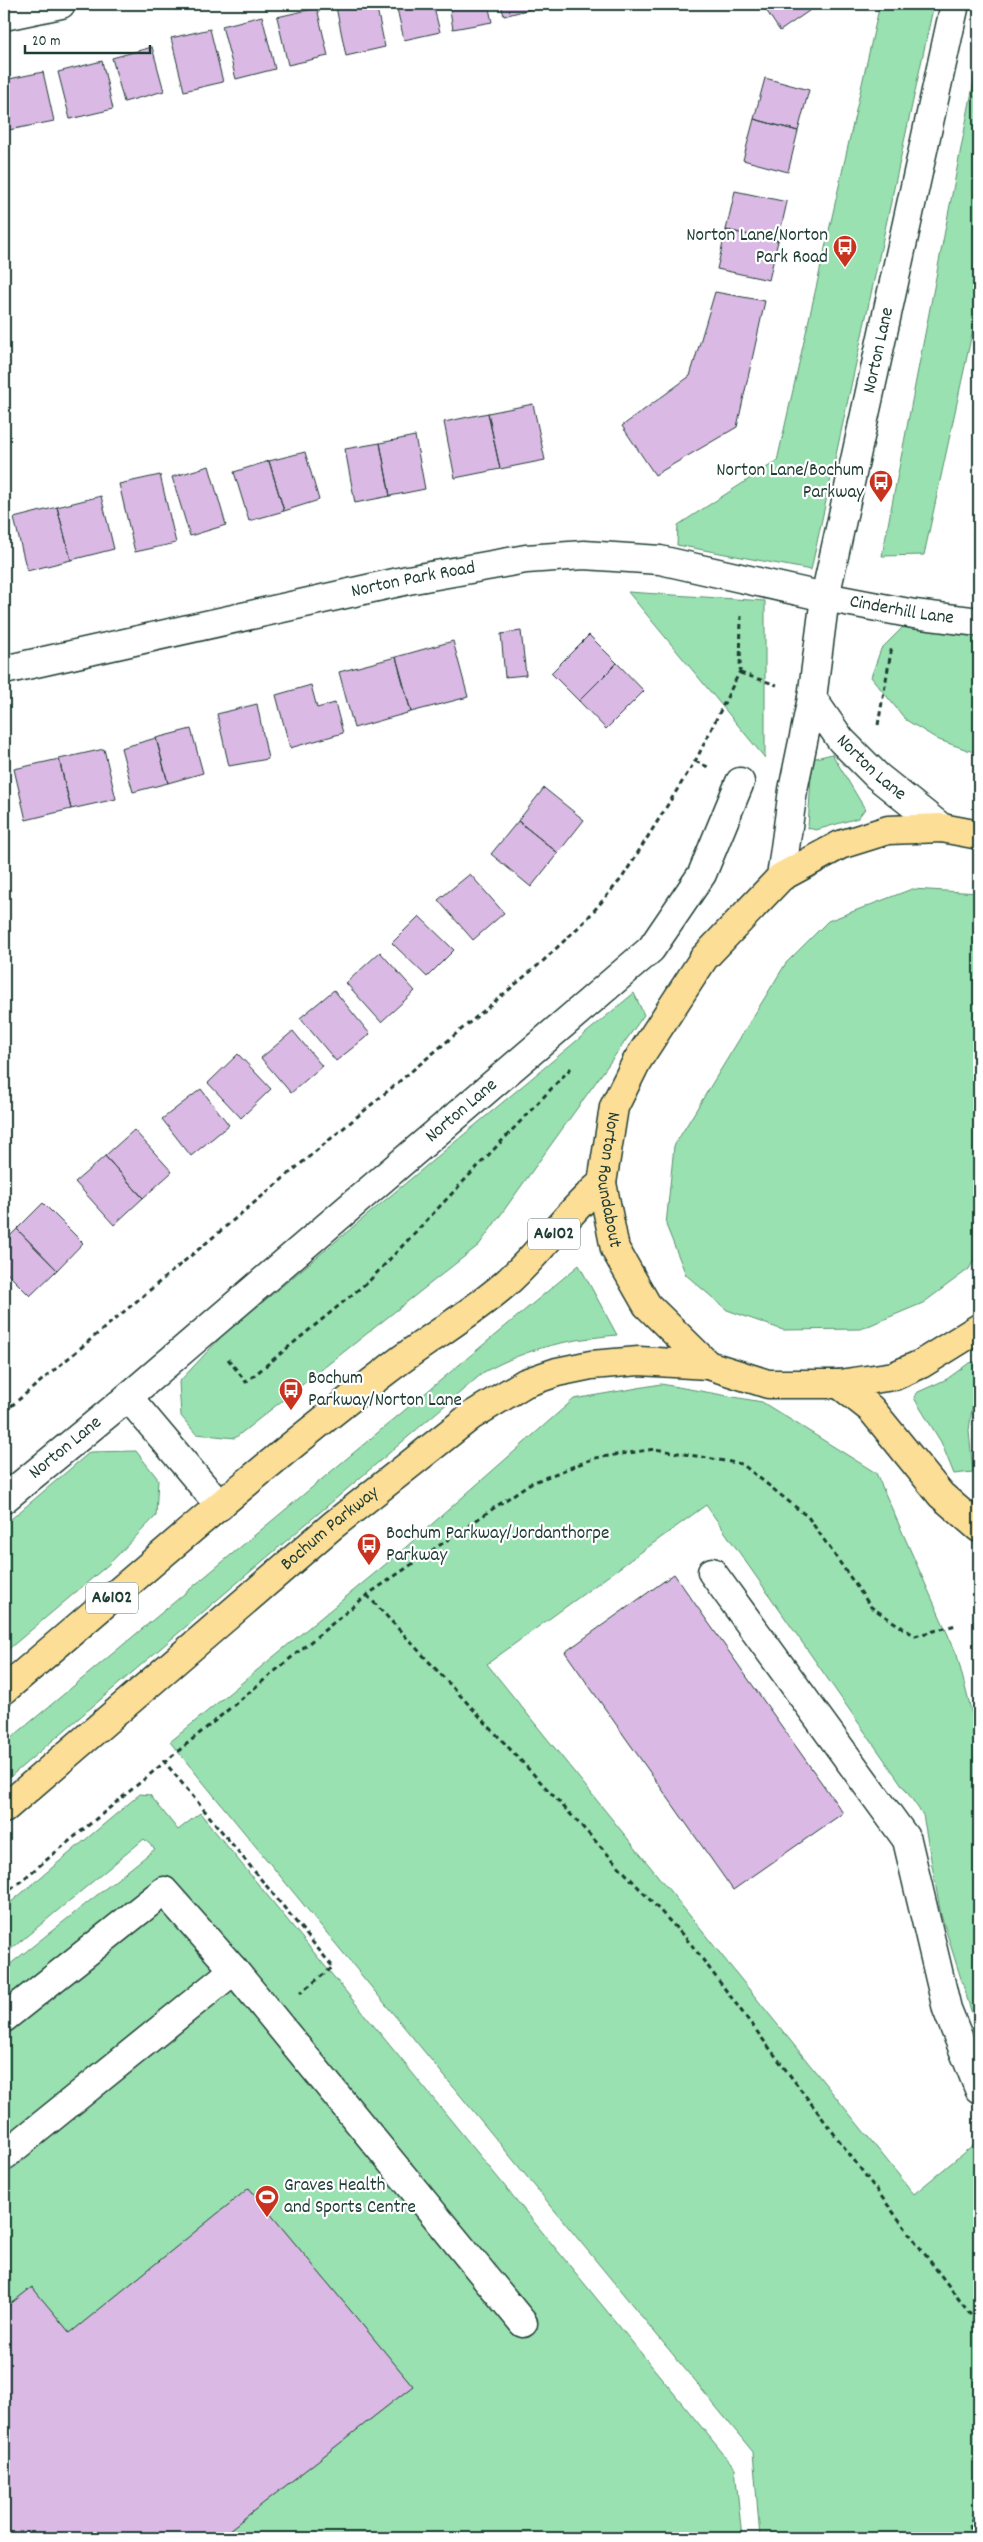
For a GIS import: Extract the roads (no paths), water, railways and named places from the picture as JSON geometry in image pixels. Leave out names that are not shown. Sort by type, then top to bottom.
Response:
[{"type":"main road","name":"Norton Roundabout","points":[[979,835],[942,828],[888,830],[840,845],[781,877],[704,958],[637,1061],[614,1107],[602,1183],[615,1249],[646,1305],[708,1365],[768,1384],[839,1384],[894,1376],[929,1360],[979,1328]]},
{"type":"main road","name":"A6102","points":[[4,1690],[220,1506],[386,1371],[504,1285],[552,1236],[582,1199],[602,1183]]},
{"type":"main road","name":"Bochum Parkway","points":[[4,1808],[332,1526],[471,1416],[525,1383],[557,1372],[591,1365],[640,1361],[708,1365]]},
{"type":"main road","points":[[839,1384],[871,1409],[941,1495],[979,1528]]},
{"type":"street","points":[[4,16],[61,4]]},
{"type":"street","name":"Norton Lane","points":[[781,877],[793,790],[812,698],[825,597],[955,4]]},
{"type":"street","name":"Norton Park Road","points":[[4,670],[408,580],[526,559],[584,555],[660,560],[825,597]]},
{"type":"street","name":"Cinderhill Lane","points":[[825,597],[914,614],[979,622]]},
{"type":"street","name":"Norton Lane","points":[[812,698],[841,740],[877,776],[942,828]]},
{"type":"street","name":"Norton Lane","points":[[4,1499],[128,1397],[651,949],[702,874],[740,782]]},
{"type":"street","points":[[128,1397],[220,1506]]},
{"type":"street","points":[[712,1572],[907,1840],[947,2009],[979,2090]]},
{"type":"street","points":[[4,2018],[164,1892],[234,1970],[524,2323]]},
{"type":"street","points":[[4,2156],[234,1970]]},
{"type":"place","name":"Norton Lane/Norton Park Road","points":[[845,268]]},
{"type":"place","name":"Norton Lane/Bochum Parkway","points":[[881,503]]},
{"type":"place","name":"Bochum Parkway/Norton Lane","points":[[291,1411]]},
{"type":"place","name":"Bochum Parkway/Jordanthorpe Parkway","points":[[369,1566]]},
{"type":"place","name":"Graves Health and Sports Centre","points":[[267,2218]]}]
